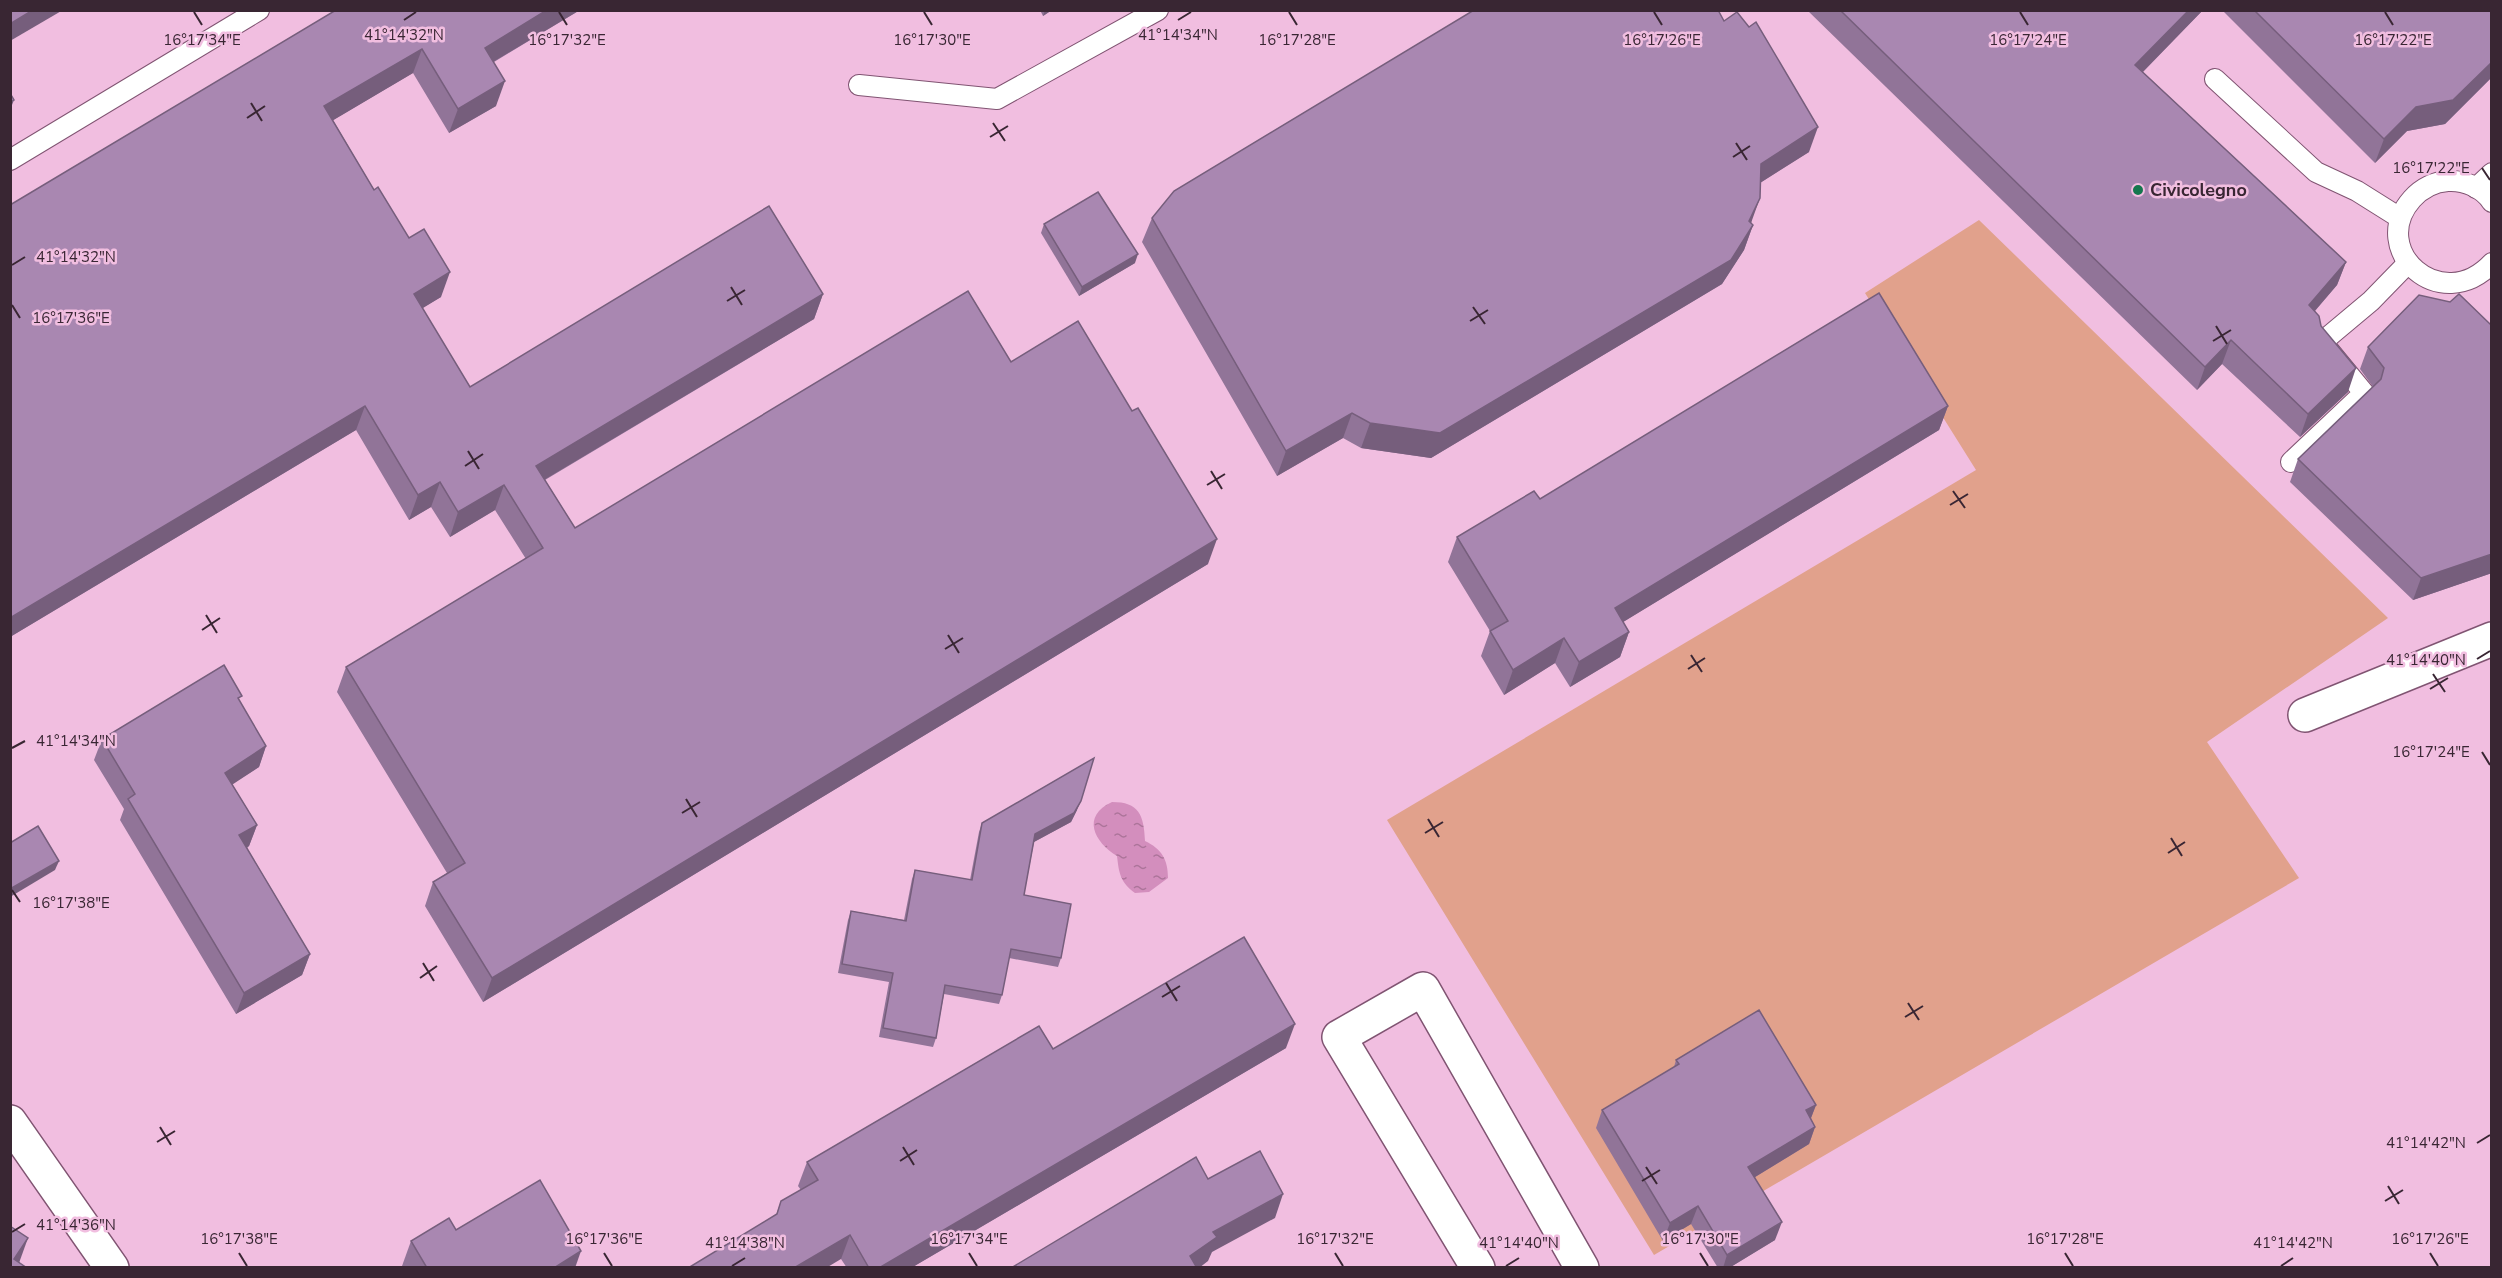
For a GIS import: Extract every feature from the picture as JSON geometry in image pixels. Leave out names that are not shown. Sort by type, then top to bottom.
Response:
[{"type":"street","points":[[2305,716],[2492,639]]},
{"type":"street","points":[[1479,1268],[1339,1036],[1423,990],[1582,1268]]},
{"type":"street","points":[[10,1122],[112,1268]]},
{"type":"lane","points":[[10,160],[259,10]]},
{"type":"lane","points":[[859,86],[997,99],[1158,10]]},
{"type":"lane","points":[[2215,79],[2316,172],[2357,191],[2400,218]]},
{"type":"lane","points":[[2476,188],[2492,173]]},
{"type":"lane","points":[[2492,202],[2476,188],[2462,182],[2446,181],[2431,184],[2418,192],[2400,218],[2398,233],[2401,249],[2408,263],[2420,275],[2435,282],[2451,284],[2468,281],[2482,273],[2492,263]]},
{"type":"lane","points":[[2291,462],[2364,393],[2322,342],[2371,302],[2408,263]]},
{"type":"shaded area","points":[[1979,220],[2388,618],[2207,742],[2299,878],[1654,1255],[1387,820],[1976,470],[1865,293]]},
{"type":"water","points":[[1112,802],[1134,807],[1141,817],[1145,841],[1160,851],[1165,860],[1168,878],[1149,892],[1135,893],[1126,885],[1120,872],[1117,856],[1102,844],[1094,829],[1096,814]]},
{"type":"building","points":[[10,10],[33,10],[10,24]]},
{"type":"building","points":[[336,10],[547,10],[485,48],[505,81],[458,109],[422,49],[324,106],[374,190],[378,187],[409,238],[424,229],[450,272],[414,294],[470,387],[769,206],[823,294],[536,466],[575,528],[968,291],[1011,362],[1078,321],[1132,411],[1138,408],[1217,539],[492,978],[433,882],[465,863],[346,667],[543,548],[504,485],[458,512],[440,482],[418,495],[365,406],[10,618],[10,205]]},
{"type":"building","points":[[1474,10],[1718,10],[1724,21],[1737,12],[1749,27],[1756,22],[1818,127],[1761,164],[1760,198],[1749,221],[1753,225],[1731,260],[1440,433],[1370,423],[1352,413],[1286,451],[1152,218],[1174,191]]},
{"type":"building","points":[[1840,10],[2189,10],[2135,65],[2346,262],[2309,305],[2319,316],[2321,326],[2356,368],[2308,414],[2231,340],[2205,367]]},
{"type":"building","points":[[2254,10],[2492,10],[2492,62],[2453,100],[2416,107],[2384,139]]},
{"type":"building","points":[[1098,192],[1138,254],[1082,287],[1044,224]]},
{"type":"building","points":[[1879,293],[1948,406],[1615,608],[1629,632],[1579,662],[1564,638],[1513,670],[1490,631],[1508,621],[1457,537],[1534,491],[1540,499]]},
{"type":"building","points":[[2459,294],[2490,324],[2492,322],[2492,554],[2421,578],[2298,459],[2381,379],[2384,368],[2368,347],[2419,295],[2450,302]]},
{"type":"building","points":[[224,665],[242,696],[238,698],[266,746],[225,773],[257,825],[239,835],[310,954],[244,993],[128,799],[135,794],[102,739]]},
{"type":"building","points":[[1094,758],[1081,801],[1074,813],[1035,834],[1024,895],[1071,904],[1061,958],[1011,949],[1002,995],[945,985],[936,1038],[883,1028],[893,973],[842,964],[851,911],[906,921],[915,870],[972,880],[982,823]]},
{"type":"building","points":[[38,826],[59,861],[10,889],[10,843]]},
{"type":"building","points":[[1244,937],[1295,1024],[879,1268],[869,1268],[850,1235],[794,1268],[688,1268],[777,1214],[781,1201],[818,1180],[807,1162],[1039,1026],[1053,1049]]},
{"type":"building","points":[[1759,1010],[1816,1105],[1806,1110],[1815,1127],[1748,1167],[1782,1222],[1727,1255],[1698,1206],[1670,1223],[1602,1110],[1679,1064],[1676,1060]]},
{"type":"building","points":[[1260,1151],[1283,1194],[1213,1232],[1217,1237],[1190,1256],[1197,1268],[1011,1268],[1196,1157],[1208,1179]]},
{"type":"building","points":[[540,1180],[581,1251],[554,1268],[427,1268],[411,1241],[449,1218],[456,1230]]},
{"type":"building","points":[[10,1226],[28,1238],[14,1259],[27,1268],[10,1268]]},
{"type":"place","name":"Civicolegno","points":[[2138,190]]}]
